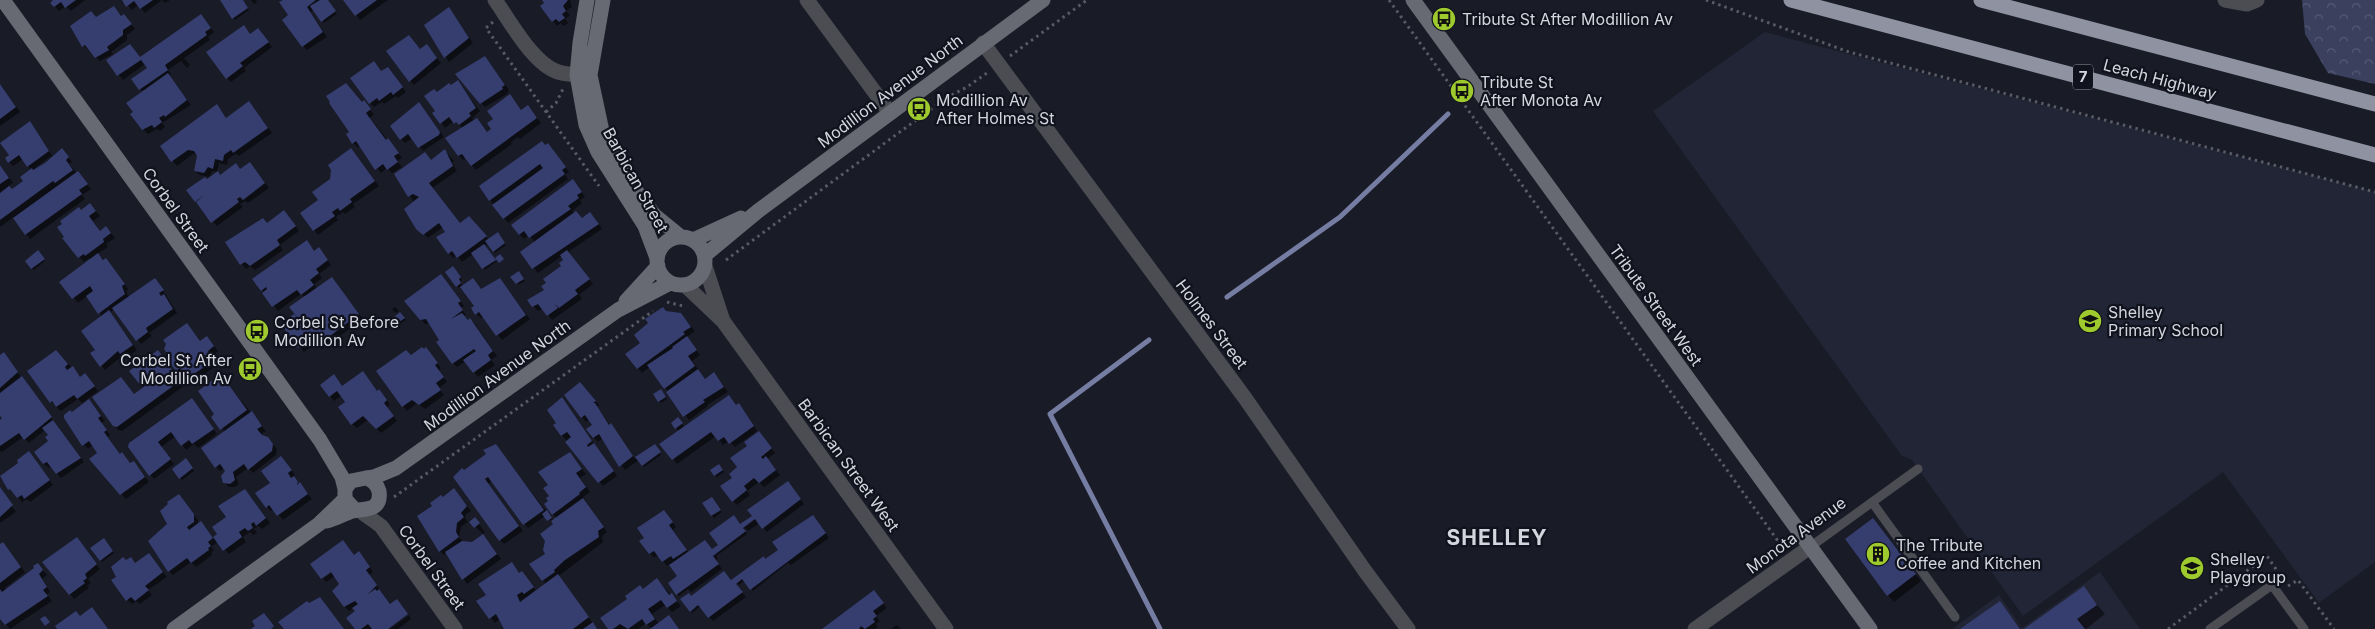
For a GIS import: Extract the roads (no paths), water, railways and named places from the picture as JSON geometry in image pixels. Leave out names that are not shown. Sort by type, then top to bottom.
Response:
[{"type":"highway","name":"Leach Highway","points":[[1791,0],[2375,155]]},
{"type":"highway","name":"Leach Highway","points":[[1981,0],[2375,104]]},
{"type":"highway","points":[[2336,93],[2375,96]]},
{"type":"street","name":"Corbel Street","points":[[3,0],[320,440],[342,477],[351,503],[381,526],[455,629]]},
{"type":"street","points":[[495,0],[534,54],[548,66],[557,72],[584,75]]},
{"type":"street","name":"Barbican Street","points":[[587,0],[580,43],[584,75],[586,125],[598,152],[645,226],[657,262]]},
{"type":"street","name":"Barbican Street","points":[[603,0],[584,75],[595,104],[602,131],[617,162],[654,215],[687,238]]},
{"type":"street","points":[[807,0],[890,113]]},
{"type":"street","name":"Modillion Avenue North","points":[[705,261],[758,211],[1043,0]]},
{"type":"street","name":"Tribute Street West","points":[[1413,0],[1870,629]]},
{"type":"street","points":[[2225,0],[2247,4],[2257,0]]},
{"type":"street","name":"Holmes Street","points":[[983,43],[1245,398],[1364,571],[1408,629]]},
{"type":"street","name":"Modillion Avenue North","points":[[687,238],[758,211]]},
{"type":"street","points":[[657,262],[659,251],[668,240],[687,238]]},
{"type":"street","name":"Barbican Street West","points":[[687,238],[703,249],[723,321],[946,629]]},
{"type":"street","points":[[678,284],[698,279],[705,261]]},
{"type":"street","name":"Modillion Avenue North","points":[[618,310],[657,262]]},
{"type":"street","name":"Barbican Street West","points":[[657,262],[660,273],[678,284],[695,303],[723,321]]},
{"type":"street","name":"Modillion Avenue North","points":[[363,477],[374,477],[396,468],[618,310],[678,284]]},
{"type":"street","name":"Corbel Street","points":[[320,440],[363,477]]},
{"type":"street","name":"Modillion Avenue North","points":[[379,493],[396,468]]},
{"type":"street","points":[[174,629],[351,503],[372,508],[379,493],[375,483],[363,477],[351,481],[351,503]]},
{"type":"street","name":"Corbel Street","points":[[379,493],[381,526]]},
{"type":"street","name":"Monota Avenue","points":[[1694,629],[1810,547]]},
{"type":"lane","name":"Monota Avenue","points":[[1810,547],[1918,469]]},
{"type":"lane","points":[[1872,502],[1955,617]]},
{"type":"lane","points":[[2210,629],[2272,585],[2304,629]]},
{"type":"waterway","points":[[1227,297],[1340,217],[1448,114]]},
{"type":"waterway","points":[[1149,340],[1050,414],[1160,629]]},
{"type":"place","name":"Tribute St After Modillion Av","points":[[1444,19]]},
{"type":"place","name":"Tribute St After Monota Av","points":[[1462,91]]},
{"type":"place","name":"Modillion Av After Holmes St","points":[[919,109]]},
{"type":"place","name":"Shelley Primary School","points":[[2090,321]]},
{"type":"place","name":"Corbel St Before Modillion Av","points":[[257,331]]},
{"type":"place","name":"Corbel St After Modillion Av","points":[[250,369]]},
{"type":"place","name":"The Tribute Coffee and Kitchen","points":[[1878,554]]},
{"type":"place","name":"Shelley Playgroup","points":[[2192,568]]},
{"type":"district","name":"SHELLEY","points":[[1497,538]]}]
